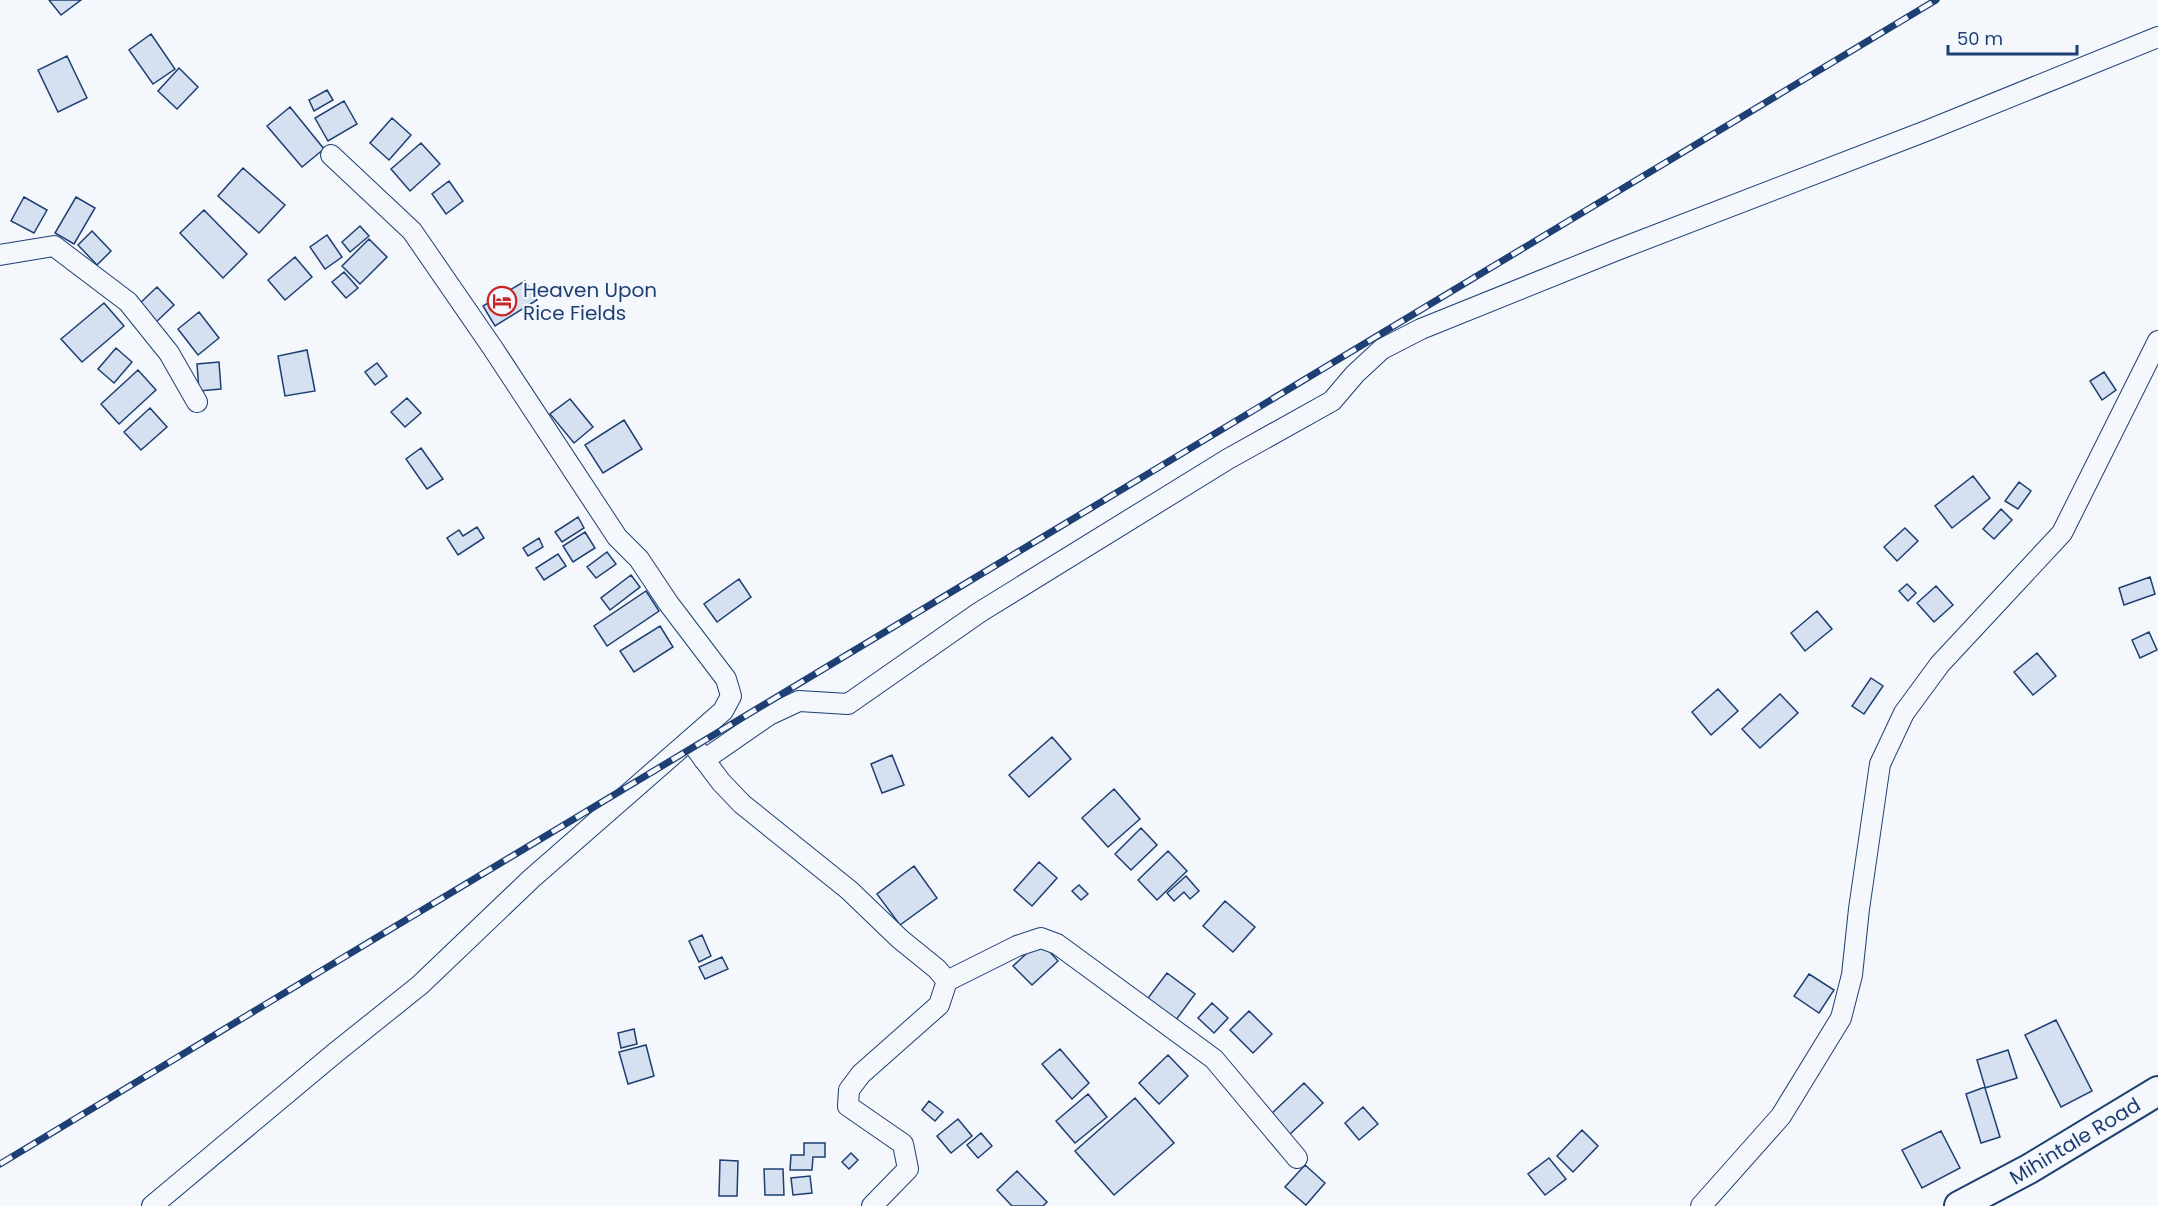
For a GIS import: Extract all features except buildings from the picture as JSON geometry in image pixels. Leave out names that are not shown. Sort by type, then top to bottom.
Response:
[{"type":"highway","name":"Mihintale Road","points":[[1959,1206],[2029,1169],[2158,1091]]},
{"type":"street","points":[[704,760],[769,716],[799,701],[848,704],[980,612],[1228,459],[1332,401],[1355,374],[1382,349],[1421,328],[1926,131],[2158,37]]},
{"type":"street","points":[[152,1206],[420,985],[531,879],[727,707],[730,691],[726,680],[669,604],[639,559],[617,537],[492,347],[412,231],[331,155]]},
{"type":"street","points":[[0,255],[54,246],[128,302],[169,353],[197,402]]},
{"type":"street","points":[[1701,1206],[1781,1116],[1841,1018],[1851,975],[1880,764],[1904,713],[1940,664],[2062,533],[2158,341]]},
{"type":"street","points":[[689,741],[741,804],[849,890],[900,939],[937,969],[947,981]]},
{"type":"street","points":[[872,1206],[908,1169],[903,1144],[848,1106],[849,1090],[861,1074],[939,1005],[947,981],[1017,946],[1041,938],[1058,944],[1214,1059],[1298,1158]]},
{"type":"railway","points":[[0,1164],[1936,0]]},
{"type":"place","name":"Heaven Upon Rice Fields","points":[[502,301]]}]
